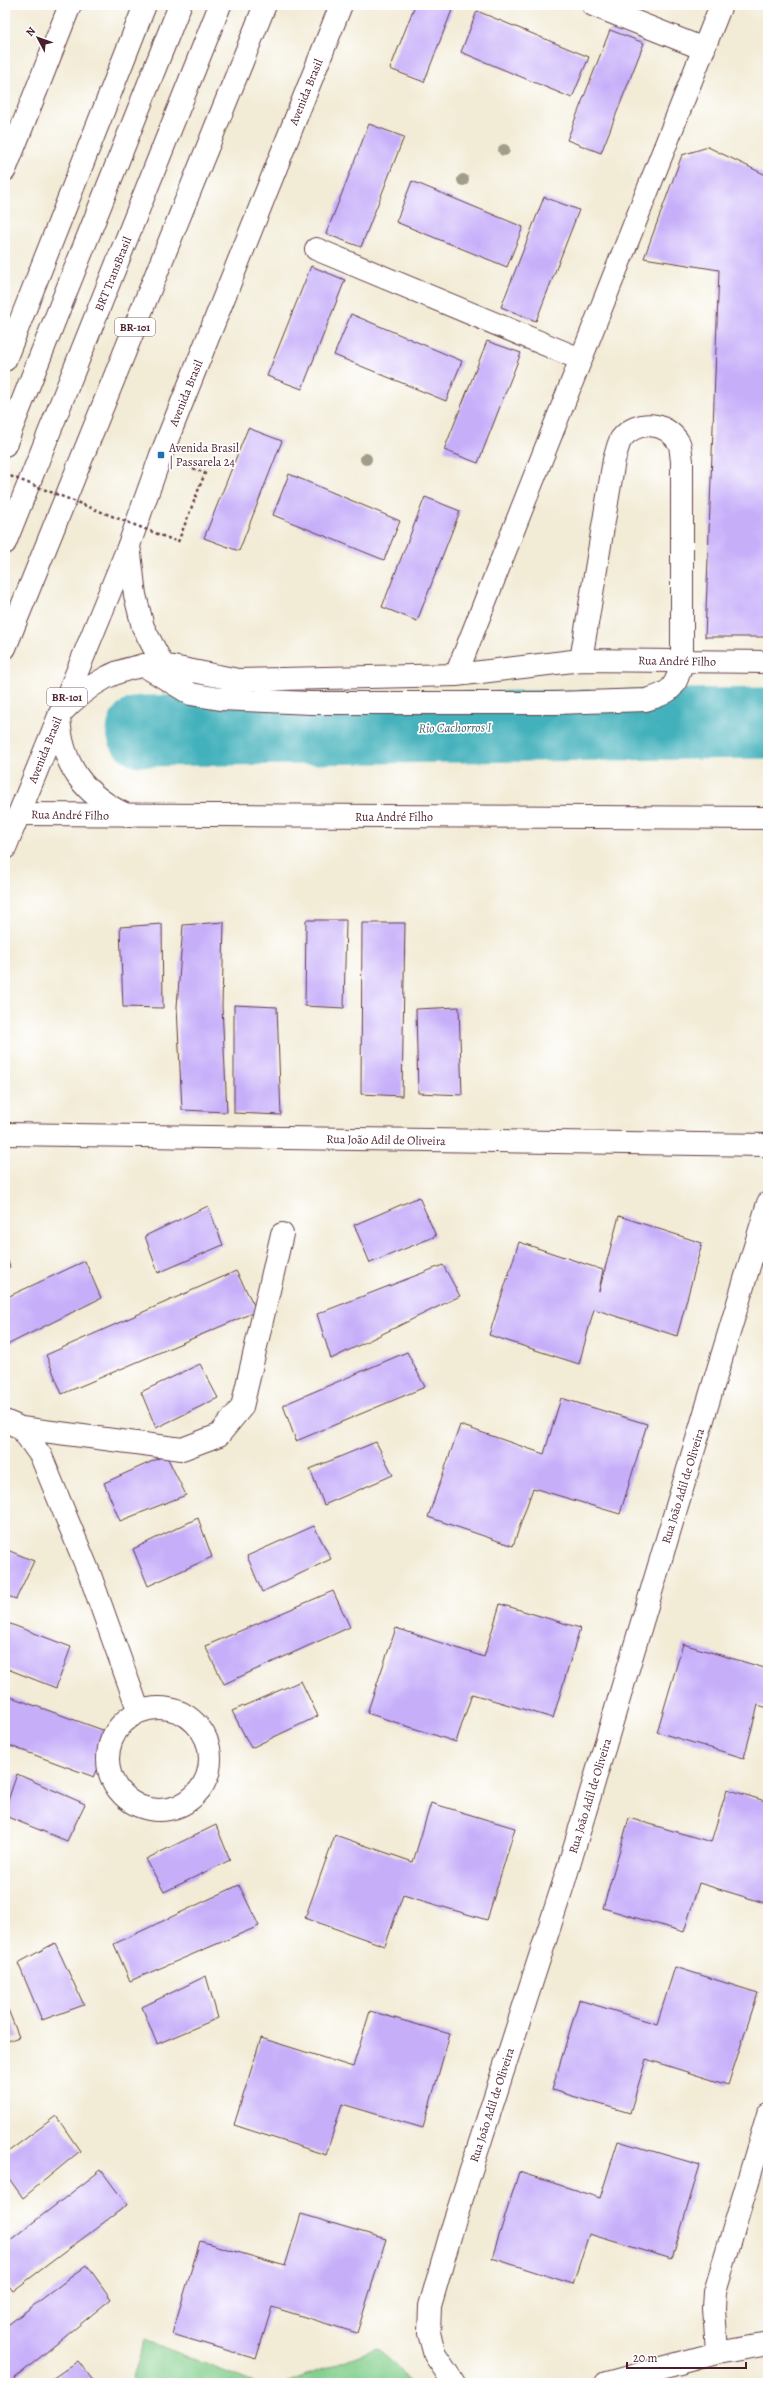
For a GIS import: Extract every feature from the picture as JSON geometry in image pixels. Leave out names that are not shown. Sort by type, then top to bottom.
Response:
[{"type":"main road","points":[[5,170],[70,5]]},
{"type":"main road","points":[[5,360],[145,5]]},
{"type":"main road","points":[[5,445],[180,5]]},
{"type":"main road","name":"BRT TransBrasil","points":[[5,543],[220,5]]},
{"type":"main road","name":"BR-101","points":[[5,648],[265,5]]},
{"type":"main road","name":"Avenida Brasil","points":[[5,848],[129,545],[164,448],[341,5]]},
{"type":"main road","points":[[593,5],[704,49]]},
{"type":"main road","points":[[456,675],[721,5]]},
{"type":"main road","points":[[316,249],[580,360]]},
{"type":"main road","points":[[129,545],[135,595],[153,665],[191,694],[220,699],[311,703],[555,703],[646,700],[671,690],[678,677],[682,661],[682,461],[679,443],[666,428],[652,424],[637,426],[621,439],[614,460],[581,660]]},
{"type":"main road","name":"Rua André Filho","points":[[153,665],[238,680],[456,675],[581,660],[768,662]]},
{"type":"main road","points":[[129,816],[108,806],[90,790],[75,773],[60,737],[59,715],[80,694],[99,680],[120,671],[153,665]]},
{"type":"main road","name":"Rua André Filho","points":[[19,814],[129,816],[768,818]]},
{"type":"main road","name":"Rua João Adil de Oliveira","points":[[5,1134],[768,1145]]},
{"type":"main road","name":"Rua João Adil de Oliveira","points":[[454,2383],[435,2355],[429,2332],[430,2306],[458,2211],[563,1885],[768,1203]]},
{"type":"main road","points":[[13,1424],[182,1449],[219,1435],[242,1407],[282,1234]]},
{"type":"main road","points":[[13,1424],[41,1456],[90,1575],[139,1712]]},
{"type":"main road","points":[[156,1707],[173,1709],[189,1716],[200,1728],[208,1742],[211,1759],[208,1776],[200,1791],[187,1803],[171,1809],[154,1810],[138,1806],[124,1797],[114,1783],[108,1767],[108,1750],[114,1734],[125,1721],[139,1712],[156,1707]]},
{"type":"main road","points":[[717,2353],[714,2308],[715,2292],[768,2114]]},
{"type":"main road","points":[[606,2383],[717,2353],[768,2344]]},
{"type":"path","points":[[5,474],[178,542],[204,473]]},
{"type":"green space","points":[[145,2340],[254,2383],[131,2383]]},
{"type":"green space","points":[[377,2348],[400,2368],[409,2383],[287,2383]]},
{"type":"building","points":[[415,5],[454,5],[424,82],[390,69]]},
{"type":"building","points":[[477,11],[589,57],[572,98],[461,52]]},
{"type":"building","points":[[610,30],[644,43],[601,153],[567,140]]},
{"type":"building","points":[[369,124],[404,137],[361,247],[326,234]]},
{"type":"building","points":[[708,147],[768,176],[768,637],[705,637],[719,270],[644,258],[682,155]]},
{"type":"building","points":[[412,181],[523,227],[507,267],[396,222]]},
{"type":"building","points":[[544,197],[579,210],[536,321],[501,307]]},
{"type":"building","points":[[311,266],[345,280],[302,389],[267,376]]},
{"type":"building","points":[[351,314],[462,361],[446,401],[334,355]]},
{"type":"building","points":[[487,341],[521,353],[478,463],[444,450]]},
{"type":"building","points":[[248,428],[282,441],[239,551],[204,538]]},
{"type":"building","points":[[289,474],[400,521],[384,560],[273,515]]},
{"type":"building","points":[[425,497],[460,511],[417,621],[382,607]]},
{"type":"building","points":[[306,920],[346,920],[344,1008],[305,1006]]},
{"type":"building","points":[[224,922],[222,1006],[227,1112],[182,1110],[177,1007],[183,925]]},
{"type":"building","points":[[362,923],[405,923],[402,1096],[361,1094]]},
{"type":"building","points":[[162,924],[163,1008],[123,1007],[120,927]]},
{"type":"building","points":[[234,1005],[277,1007],[281,1115],[234,1113]]},
{"type":"building","points":[[459,1007],[462,1095],[418,1093],[416,1009]]},
{"type":"building","points":[[419,1197],[436,1236],[370,1263],[354,1225]]},
{"type":"building","points":[[208,1206],[223,1245],[158,1273],[145,1236]]},
{"type":"building","points":[[619,1216],[702,1243],[677,1336],[594,1309],[579,1364],[489,1335],[519,1242],[603,1270],[599,1291]]},
{"type":"building","points":[[5,1252],[10,1267],[5,1269]]},
{"type":"building","points":[[85,1261],[101,1298],[5,1346],[5,1298]]},
{"type":"building","points":[[443,1265],[460,1296],[331,1359],[317,1314]]},
{"type":"building","points":[[236,1271],[257,1311],[62,1394],[46,1355]]},
{"type":"building","points":[[407,1352],[425,1387],[296,1441],[283,1405]]},
{"type":"building","points":[[200,1364],[218,1398],[156,1428],[141,1392]]},
{"type":"building","points":[[561,1398],[647,1424],[620,1514],[533,1488],[513,1546],[428,1517],[460,1425],[544,1454]]},
{"type":"building","points":[[376,1442],[393,1475],[324,1505],[310,1469]]},
{"type":"building","points":[[166,1455],[186,1495],[120,1521],[104,1483]]},
{"type":"building","points":[[198,1518],[212,1557],[148,1586],[133,1549]]},
{"type":"building","points":[[314,1526],[331,1559],[262,1592],[247,1556]]},
{"type":"building","points":[[5,1549],[34,1561],[16,1599],[5,1595]]},
{"type":"building","points":[[333,1591],[350,1627],[224,1684],[205,1646]]},
{"type":"building","points":[[500,1604],[580,1628],[553,1718],[472,1694],[456,1742],[367,1713],[396,1628],[484,1657]]},
{"type":"building","points":[[5,1622],[71,1647],[56,1688],[5,1668]]},
{"type":"building","points":[[683,1644],[768,1669],[768,1708],[758,1705],[744,1758],[657,1732]]},
{"type":"building","points":[[301,1681],[318,1716],[251,1748],[232,1711]]},
{"type":"building","points":[[5,1695],[114,1734],[94,1777],[5,1744]]},
{"type":"building","points":[[17,1774],[85,1804],[67,1841],[5,1816],[5,1809]]},
{"type":"building","points":[[727,1789],[768,1802],[768,1904],[699,1883],[684,1932],[603,1908],[629,1818],[711,1842]]},
{"type":"building","points":[[431,1803],[515,1828],[487,1920],[403,1895],[385,1946],[305,1918],[335,1835],[413,1862]]},
{"type":"building","points":[[216,1825],[230,1860],[164,1892],[146,1859]]},
{"type":"building","points":[[239,1885],[259,1926],[130,1981],[114,1944]]},
{"type":"building","points":[[55,1943],[84,2005],[42,2020],[18,1963]]},
{"type":"building","points":[[675,1967],[758,1993],[728,2085],[646,2059],[630,2113],[552,2090],[579,2000],[657,2024]]},
{"type":"building","points":[[206,1976],[218,2018],[157,2044],[142,2007]]},
{"type":"building","points":[[5,2002],[19,2037],[5,2042]]},
{"type":"building","points":[[370,2011],[450,2034],[423,2128],[342,2104],[326,2155],[234,2125],[261,2038],[353,2067]]},
{"type":"building","points":[[56,2116],[80,2151],[23,2198],[5,2173],[5,2154]]},
{"type":"building","points":[[618,2141],[700,2165],[672,2259],[589,2234],[573,2284],[492,2258],[519,2172],[600,2198]]},
{"type":"building","points":[[101,2170],[127,2205],[13,2291],[5,2281],[5,2244]]},
{"type":"building","points":[[301,2214],[386,2239],[357,2333],[272,2307],[256,2359],[172,2334],[200,2241],[285,2266]]},
{"type":"building","points":[[87,2265],[111,2299],[9,2383],[5,2383],[5,2327]]},
{"type":"building","points":[[78,2361],[95,2383],[46,2383]]},
{"type":"waterway","name":"Rio Cachorros I","points":[[142,731],[768,723]]},
{"type":"place","name":"Avenida Brasil | Passarela 24","points":[[161,455]]}]
